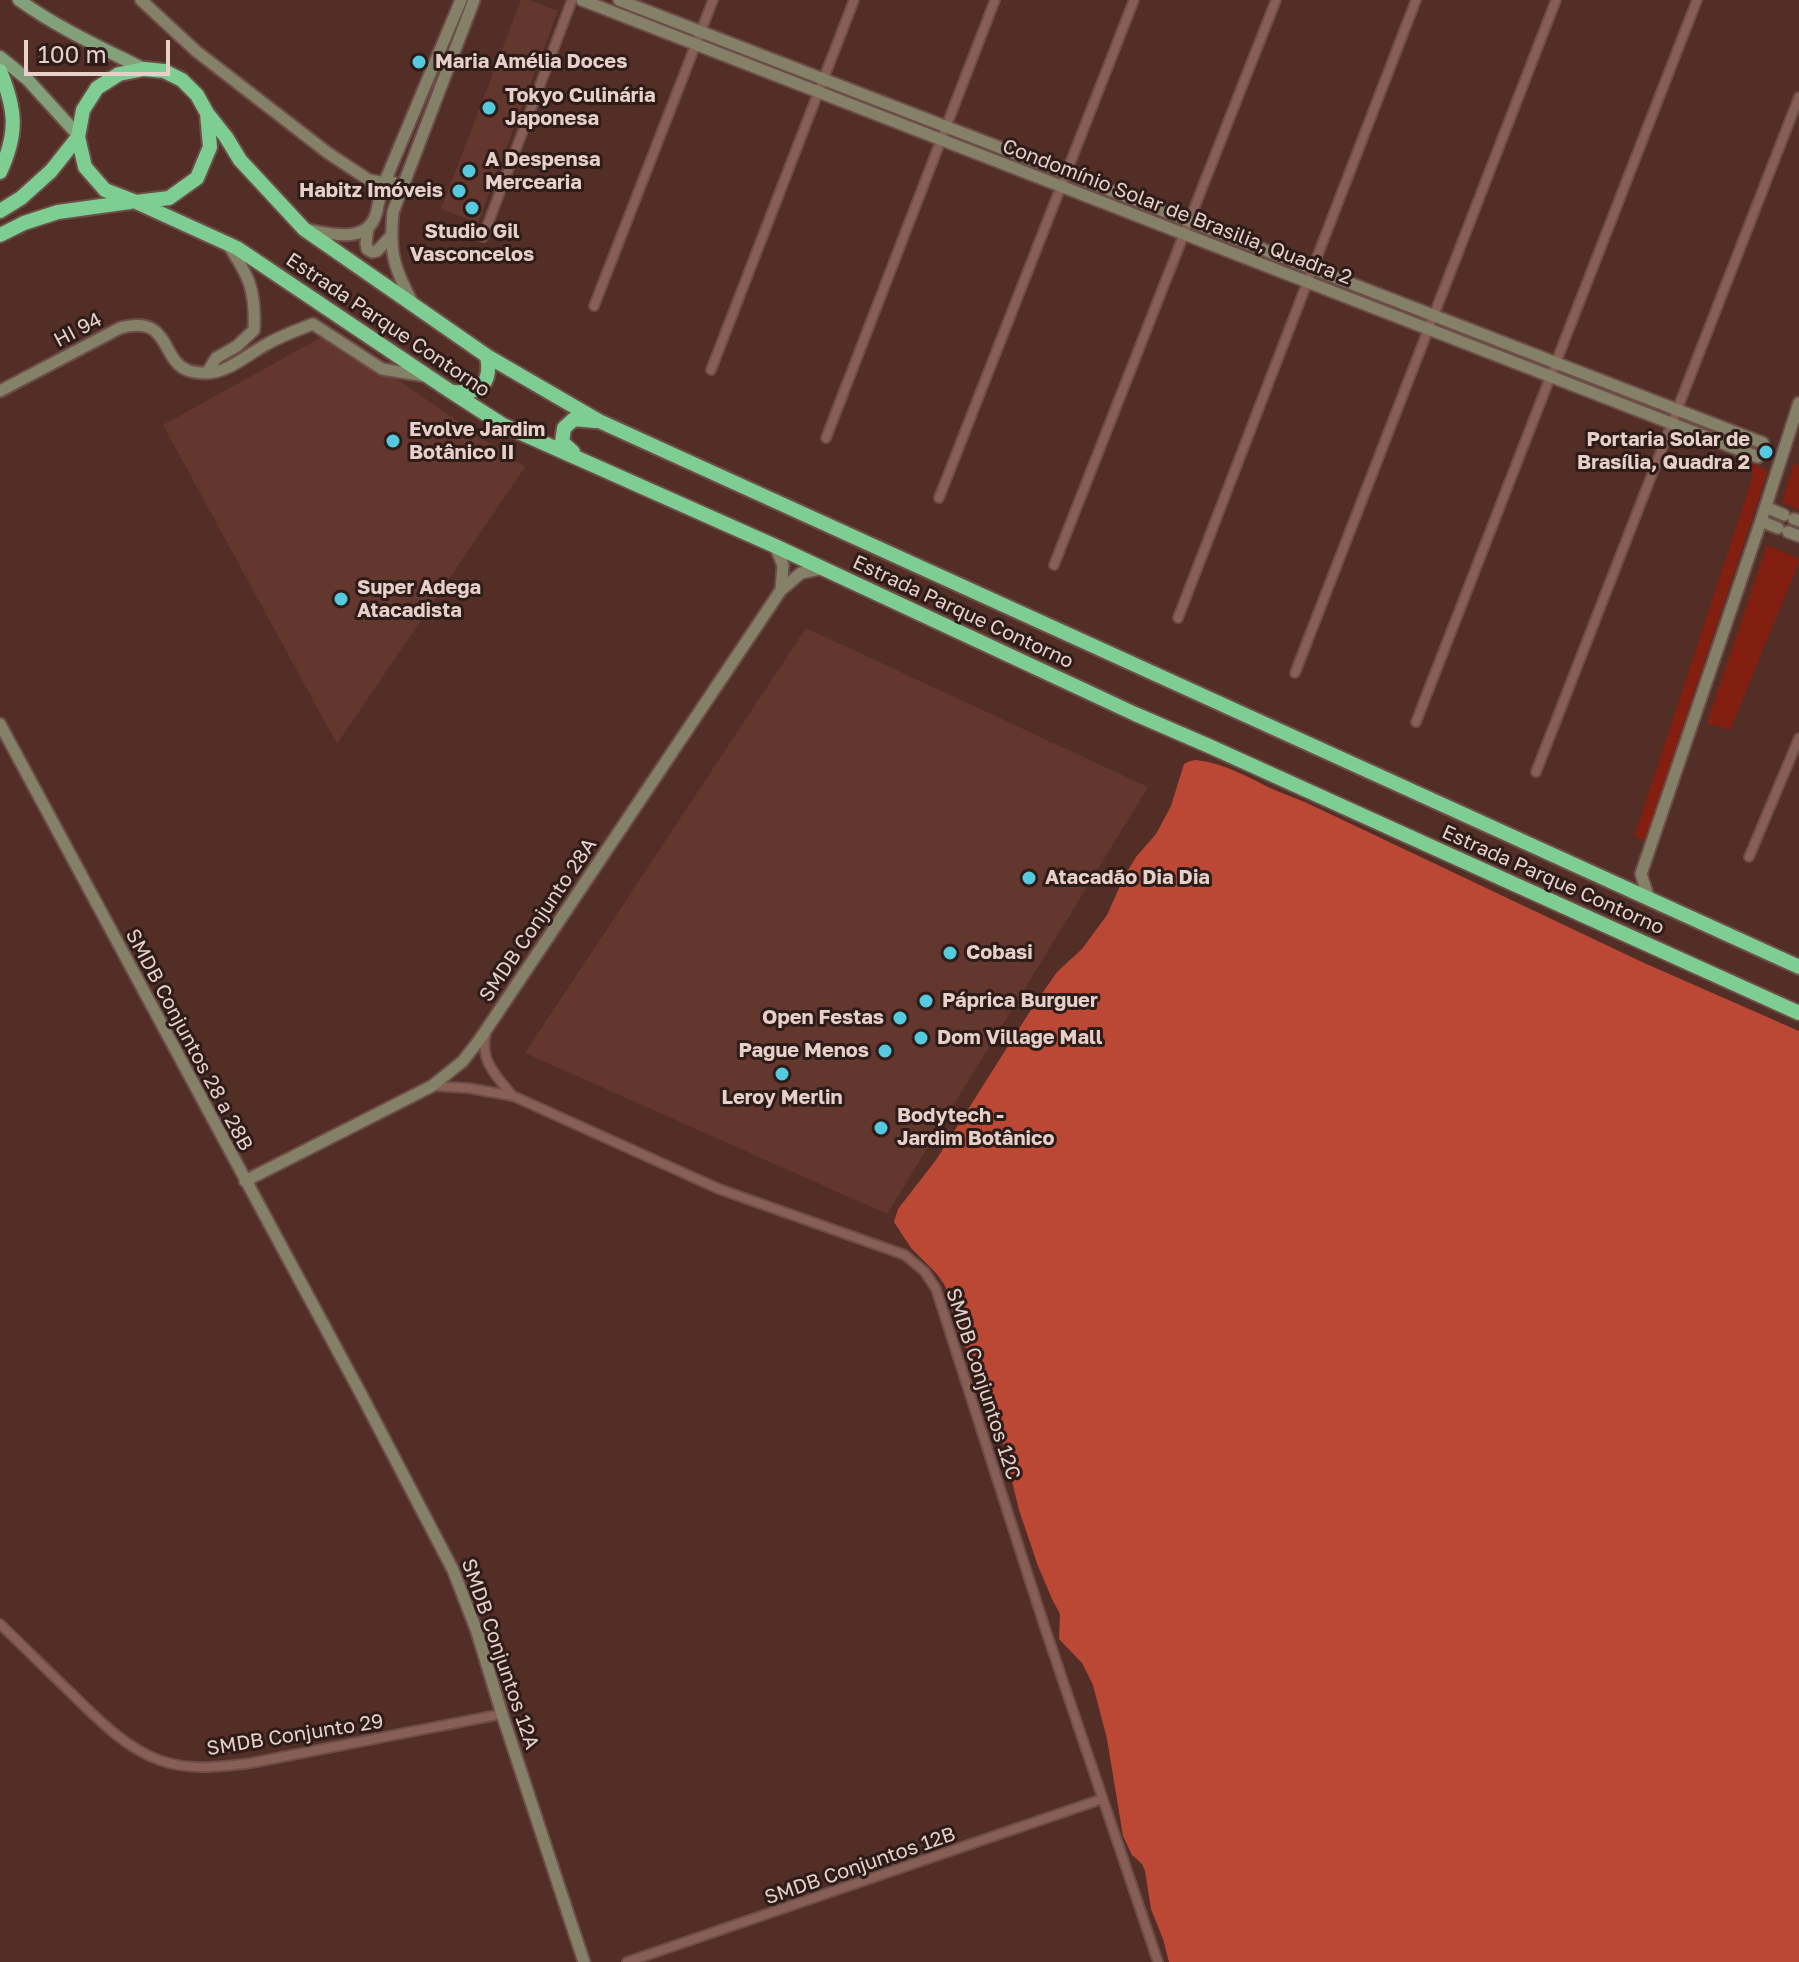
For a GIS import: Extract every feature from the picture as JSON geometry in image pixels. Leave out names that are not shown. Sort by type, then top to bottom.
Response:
[{"type":"highway","points":[[0,235],[58,212],[169,198],[197,178],[210,147],[207,113],[197,95],[182,80],[164,71],[144,69],[119,74],[97,88],[83,110],[78,136],[85,167],[105,190],[134,202]]},
{"type":"highway","points":[[0,71],[10,94],[14,115],[8,156],[0,172]]},
{"type":"highway","name":"Estrada Parque Contorno","points":[[207,113],[240,160],[304,229],[487,356],[599,421],[1799,967]]},
{"type":"highway","points":[[0,211],[21,198],[51,171],[78,136]]},
{"type":"highway","name":"Estrada Parque Contorno","points":[[134,202],[227,243],[503,425],[1799,1013]]},
{"type":"highway","points":[[450,391],[470,393],[484,384],[489,370],[487,356]]},
{"type":"highway","points":[[584,460],[561,441],[564,428],[574,419],[599,421]]},
{"type":"main road","points":[[19,0],[88,41],[144,69]]},
{"type":"main road","points":[[0,57],[27,79],[78,136]]},
{"type":"street","points":[[141,0],[196,51],[328,153],[369,180],[392,182],[403,188]]},
{"type":"street","points":[[304,229],[348,235],[361,232],[375,220],[381,191],[461,0]]},
{"type":"street","points":[[413,305],[396,269],[390,237],[393,212],[474,0]]},
{"type":"street","points":[[483,237],[572,0]]},
{"type":"street","name":"Condomínio Solar de Brasilia, Quadra 2","points":[[582,0],[1764,460]]},
{"type":"street","name":"Condomínio Solar de Brasilia, Quadra 2","points":[[619,0],[1769,445]]},
{"type":"street","points":[[594,306],[713,0]]},
{"type":"street","points":[[711,370],[854,0]]},
{"type":"street","points":[[826,438],[995,0]]},
{"type":"street","points":[[939,498],[1134,0]]},
{"type":"street","points":[[1054,565],[1276,0]]},
{"type":"street","points":[[1178,618],[1416,0]]},
{"type":"street","points":[[1295,673],[1556,0]]},
{"type":"street","points":[[1416,722],[1697,0]]},
{"type":"street","points":[[1536,772],[1799,97]]},
{"type":"street","points":[[368,227],[366,243],[367,249],[372,252],[377,251],[390,237]]},
{"type":"street","points":[[207,373],[216,358],[237,346],[254,330],[253,291],[242,265],[227,243]]},
{"type":"street","points":[[207,373],[221,371],[269,342],[313,324],[382,369],[428,376]]},
{"type":"street","name":"HI 94","points":[[0,391],[131,325],[154,330],[179,365],[187,370],[207,373]]},
{"type":"street","points":[[1623,887],[1641,874],[1766,507],[1764,460],[1769,445],[1799,403]]},
{"type":"street","points":[[1764,460],[1769,445]]},
{"type":"street","points":[[1761,521],[1786,531],[1790,517],[1766,507]]},
{"type":"street","points":[[775,546],[783,565],[781,590]]},
{"type":"street","points":[[781,590],[801,573],[820,569]]},
{"type":"street","name":"SMDB Conjunto 28A","points":[[245,1181],[432,1086],[463,1061],[781,590]]},
{"type":"street","name":"SMDB Conjuntos 28 a 28B","points":[[0,724],[348,1372]]},
{"type":"street","points":[[1749,857],[1799,738]]},
{"type":"street","points":[[1641,874],[1649,899]]},
{"type":"street","name":"SMDB Conjuntos 12C","points":[[488,1027],[483,1049],[487,1062],[513,1096]]},
{"type":"street","name":"SMDB Conjuntos 12C","points":[[432,1086],[468,1088],[513,1096],[719,1189],[905,1255],[925,1272],[936,1289],[954,1341],[1158,1962]]},
{"type":"street","name":"SMDB Conjuntos 12A","points":[[348,1372],[453,1570],[476,1629],[584,1962]]},
{"type":"street","name":"SMDB Conjunto 29","points":[[0,1624],[106,1727],[159,1760],[186,1767],[213,1768],[251,1763],[502,1714]]},
{"type":"street","points":[[0,1638],[17,1640]]},
{"type":"street","name":"SMDB Conjuntos 12B","points":[[627,1962],[1102,1799]]},
{"type":"shaded area","points":[[521,0],[530,0],[558,11],[478,223],[441,209]]},
{"type":"shaded area","points":[[329,333],[525,467],[337,744],[163,425]]},
{"type":"shaded area","points":[[1747,461],[1767,470],[1765,479],[1645,841],[1634,836],[1753,476]]},
{"type":"shaded area","points":[[1794,463],[1799,465],[1799,510],[1782,502]]},
{"type":"shaded area","points":[[1767,545],[1799,559],[1799,562],[1730,730],[1707,723]]},
{"type":"shaded area","points":[[806,628],[1148,787],[887,1214],[525,1053]]},
{"type":"shaded area","points":[[1196,760],[1225,767],[1307,803],[1642,962],[1799,1031],[1799,1962],[1169,1962],[1151,1909],[1145,1871],[1132,1855],[1123,1836],[1107,1739],[1093,1685],[1082,1663],[1059,1639],[1060,1614],[1038,1566],[1019,1510],[998,1423],[982,1376],[962,1343],[944,1284],[911,1248],[894,1222],[898,1209],[936,1160],[1034,1005],[1057,972],[1082,949],[1107,915],[1125,875],[1156,834],[1171,806],[1184,764]]},
{"type":"place","name":"Maria Amélia Doces","points":[[419,62]]},
{"type":"place","name":"Tokyo Culinária Japonesa","points":[[489,108]]},
{"type":"place","name":"A Despensa Mercearia","points":[[469,171]]},
{"type":"place","name":"Habitz Imóveis","points":[[459,191]]},
{"type":"place","name":"Studio Gil Vasconcelos","points":[[472,208]]},
{"type":"place","name":"Evolve Jardim Botânico II","points":[[393,441]]},
{"type":"place","name":"Portaria Solar de Brasília, Quadra 2","points":[[1766,452]]},
{"type":"place","name":"Super Adega Atacadista","points":[[341,599]]},
{"type":"place","name":"Atacadão Dia Dia","points":[[1029,878]]},
{"type":"place","name":"Cobasi","points":[[950,953]]},
{"type":"place","name":"Páprica Burguer","points":[[926,1001]]},
{"type":"place","name":"Open Festas","points":[[900,1018]]},
{"type":"place","name":"Dom Village Mall","points":[[921,1038]]},
{"type":"place","name":"Pague Menos","points":[[885,1051]]},
{"type":"place","name":"Leroy Merlin","points":[[782,1074]]},
{"type":"place","name":"Bodytech - Jardim Botânico","points":[[881,1128]]}]
